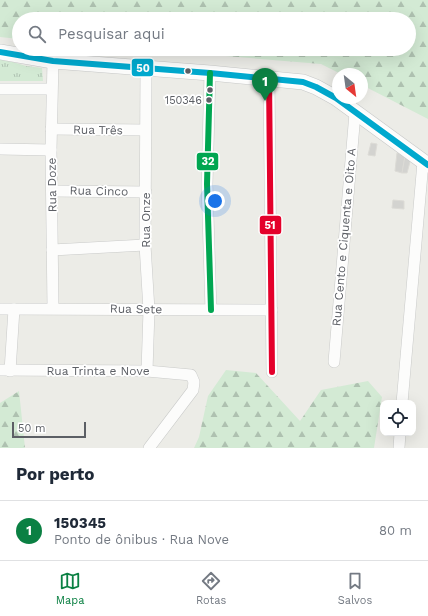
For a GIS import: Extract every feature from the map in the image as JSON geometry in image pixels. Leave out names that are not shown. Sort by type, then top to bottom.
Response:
[{"type":"main road","points":[[0,52],[12,54]]},
{"type":"main road","points":[[24,56],[53,61],[292,80],[310,84],[326,92],[426,164]]},
{"type":"street","name":"Rua Doze","points":[[53,61],[51,89],[53,308]]},
{"type":"street","name":"Rua Onze","points":[[146,69],[145,245],[149,310],[147,371]]},
{"type":"street","points":[[210,73],[207,184],[211,310]]},
{"type":"street","points":[[270,78],[272,372]]},
{"type":"street","points":[[0,89],[51,89]]},
{"type":"street","name":"Rua Cento e Ciquenta e Oito A","points":[[334,362],[355,113]]},
{"type":"street","name":"Rua Três","points":[[51,129],[146,130]]},
{"type":"street","points":[[0,149],[51,150]]},
{"type":"street","points":[[402,400],[426,164]]},
{"type":"street","name":"Rua Cinco","points":[[52,191],[146,192]]},
{"type":"street","points":[[52,250],[145,245]]},
{"type":"street","name":"Rua Sete","points":[[0,309],[272,310]]},
{"type":"street","points":[[5,370],[14,309]]},
{"type":"street","name":"Rua Trinta e Nove","points":[[5,370],[147,371],[190,375],[194,379],[193,390],[149,448]]},
{"type":"street","points":[[398,448],[400,436]]},
{"type":"green space","points":[[0,0],[428,0],[428,119],[368,88],[368,68],[332,68],[332,70],[321,64],[225,56],[416,56],[416,12],[12,12],[12,38],[0,37]]},
{"type":"green space","points":[[0,58],[26,66],[42,68],[43,81],[0,81]]},
{"type":"green space","points":[[226,370],[256,373],[300,421],[321,390],[368,381],[382,397],[382,400],[380,400],[380,410],[374,448],[194,448],[199,437],[208,396]]},
{"type":"green space","points":[[19,391],[25,448],[0,448],[0,403]]},
{"type":"building","points":[[371,143],[377,144],[375,156],[368,155]]},
{"type":"building","points":[[397,153],[405,156],[402,173],[395,171]]},
{"type":"building","points":[[405,156],[411,158],[407,173],[402,173]]},
{"type":"building","points":[[393,200],[404,201],[404,209],[392,208]]},
{"type":"transit line","name":"50","points":[[0,52],[12,54]]},
{"type":"transit line","name":"50","points":[[24,56],[53,61],[303,82],[336,98],[428,165]]},
{"type":"transit line","name":"32","points":[[210,73],[207,184],[211,310]]},
{"type":"transit line","name":"51","points":[[269,78],[272,372]]},
{"type":"place","name":"150346","points":[[209,100]]},
{"type":"place","name":"150345","points":[[265,101]]}]
